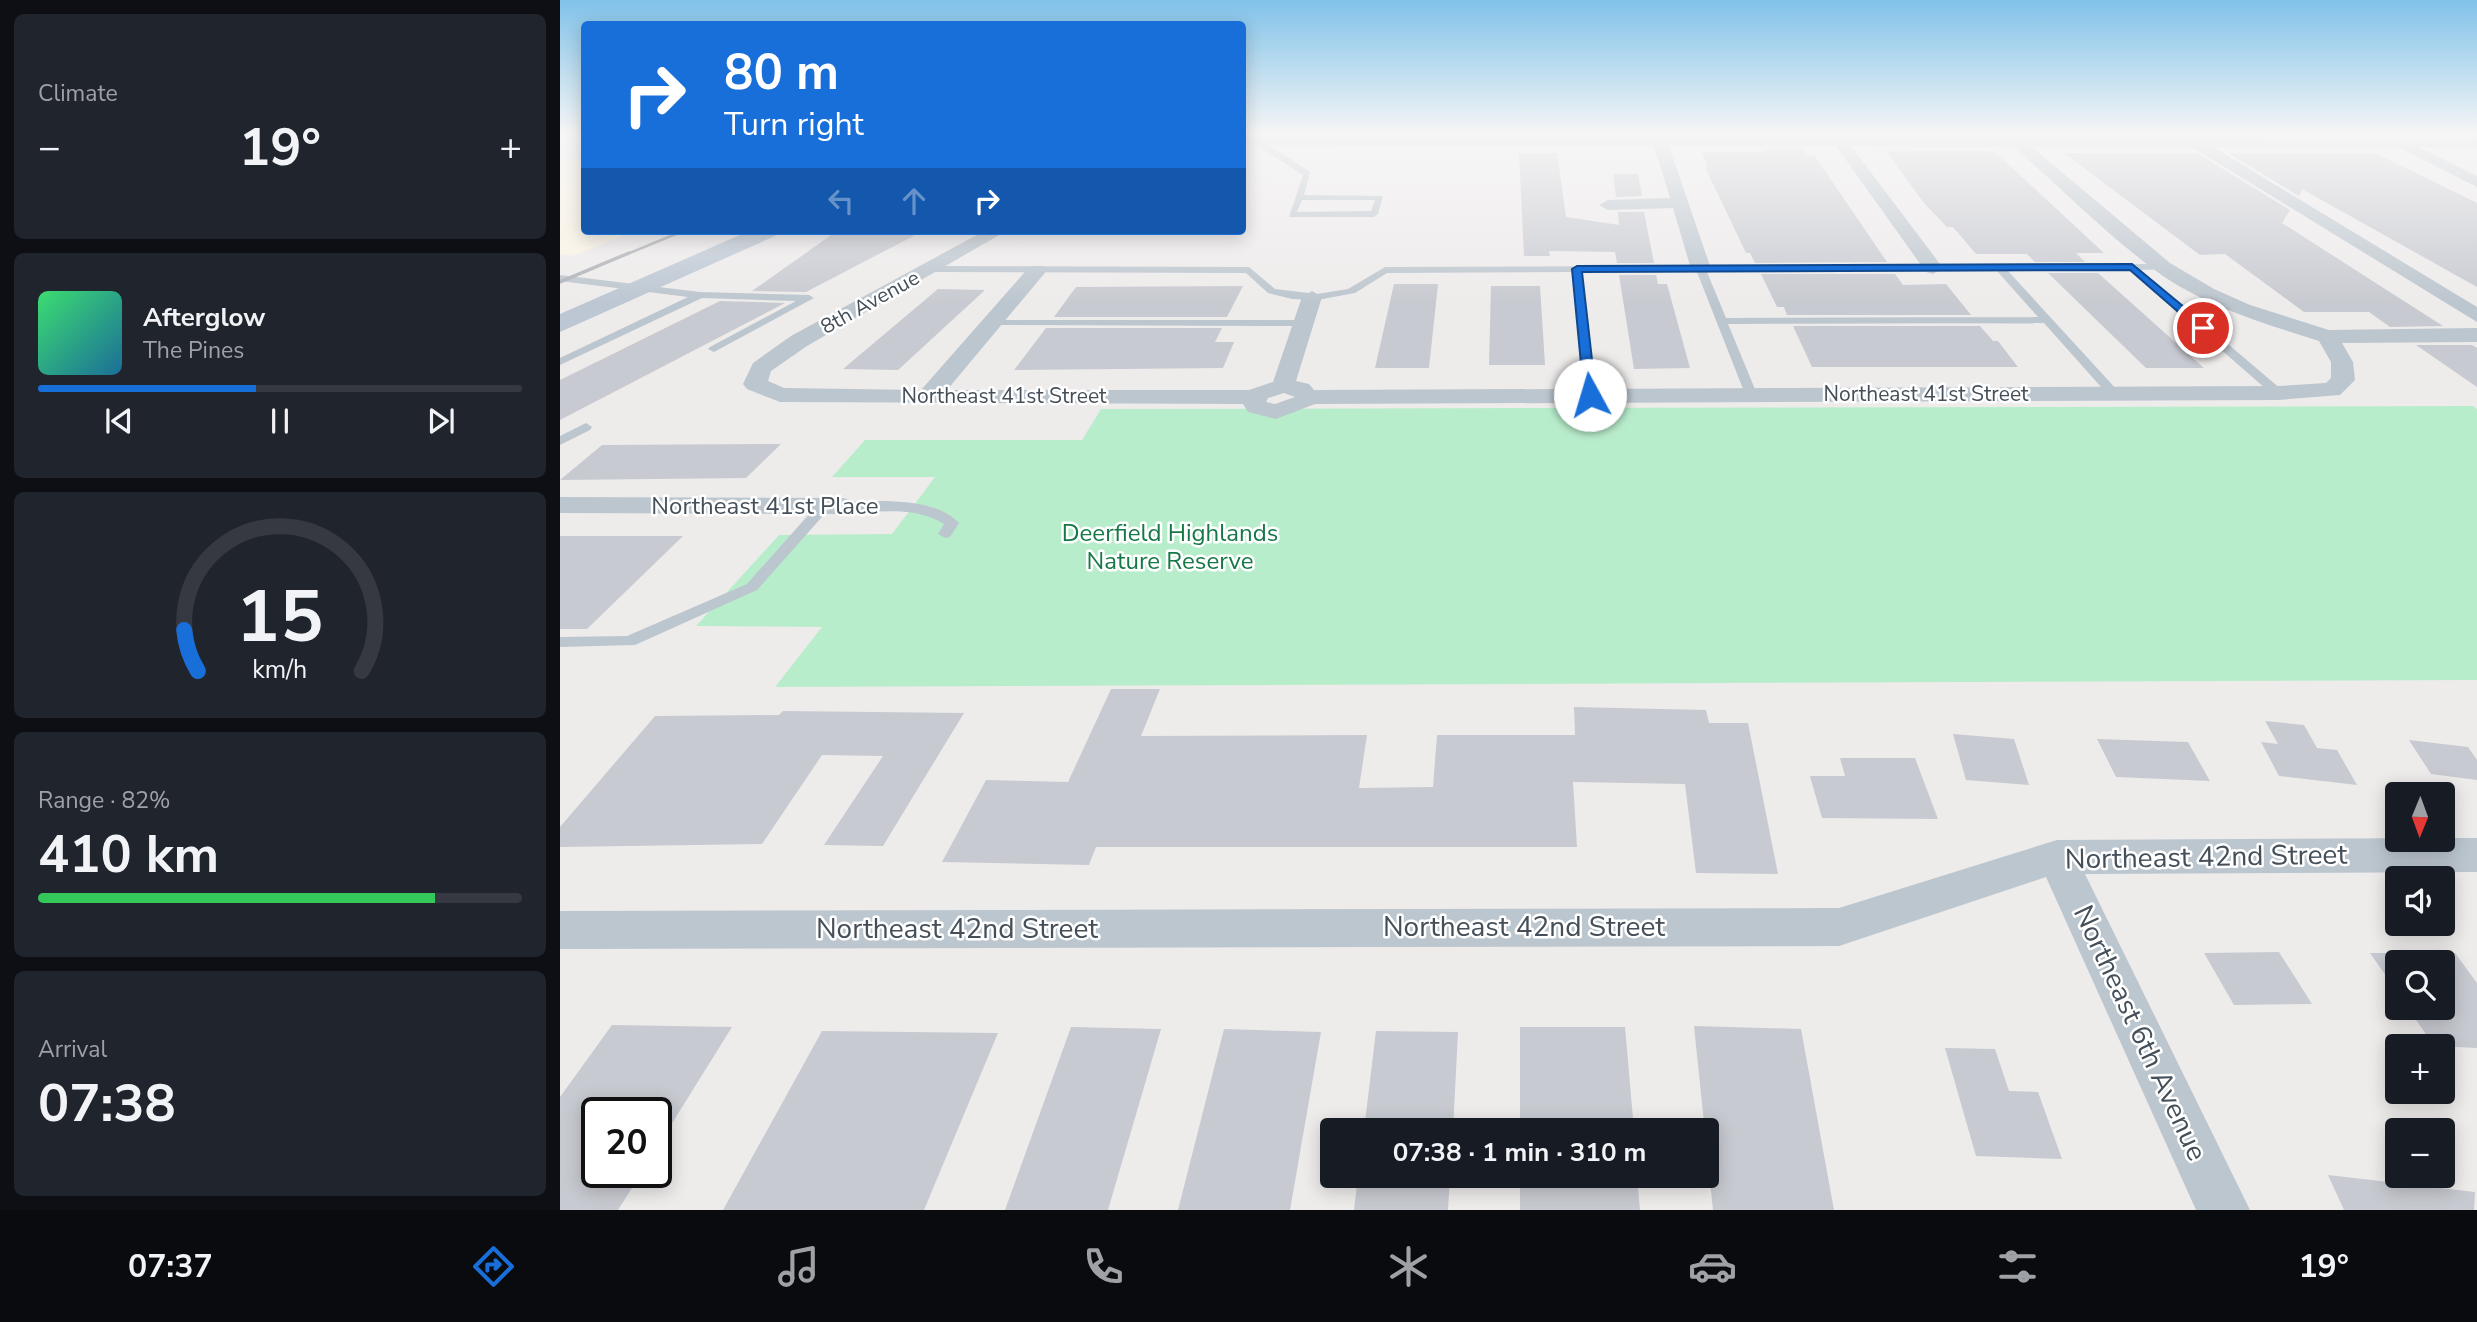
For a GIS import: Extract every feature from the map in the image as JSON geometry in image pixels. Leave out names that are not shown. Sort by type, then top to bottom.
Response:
[{"type":"main road","points":[[560,324],[758,235]]},
{"type":"street","points":[[1677,190],[1701,269]]},
{"type":"street","points":[[1876,190],[1933,268]]},
{"type":"street","points":[[2074,190],[2163,267],[2207,293],[2243,309],[2326,337],[2477,335]]},
{"type":"street","points":[[2273,190],[2477,316]]},
{"type":"street","points":[[1608,205],[1681,202]]},
{"type":"street","name":"8th Avenue","points":[[755,384],[761,368],[799,341],[990,235]]},
{"type":"street","points":[[928,397],[1037,270]]},
{"type":"street","points":[[1283,386],[1312,297]]},
{"type":"street","name":"Northeast 41st Street","points":[[1307,397],[2278,393],[2332,390],[2343,380],[2343,362],[2326,337]]},
{"type":"street","name":"Northeast 41st Street","points":[[755,384],[780,395],[1255,397]]},
{"type":"street","points":[[1283,386],[1301,389],[1307,397],[1297,407],[1276,412],[1257,407],[1255,397],[1266,389],[1283,386]]},
{"type":"street","name":"Northeast 41st Place","points":[[560,505],[833,506]]},
{"type":"street","name":"Northeast 42nd Street","points":[[560,930],[1839,927],[2057,857],[2477,855]]},
{"type":"street","name":"Northeast 6th Avenue","points":[[2057,857],[2223,1210]]},
{"type":"lane","points":[[1298,197],[1380,198],[1376,211],[1368,215],[1292,215],[1298,197],[1301,190]]},
{"type":"lane","points":[[2132,267],[2278,393]]},
{"type":"lane","points":[[930,268],[1249,270],[1265,288],[1285,295],[1312,297],[1345,293],[1370,282],[1385,270],[2163,267]]},
{"type":"lane","points":[[2000,268],[2114,394]]},
{"type":"lane","points":[[1577,269],[1590,395]]},
{"type":"lane","points":[[1701,269],[1751,394]]},
{"type":"lane","points":[[560,278],[700,295],[809,298],[714,349]]},
{"type":"lane","points":[[560,362],[700,295]]},
{"type":"lane","points":[[1721,321],[2046,320]]},
{"type":"lane","points":[[991,323],[1303,323]]},
{"type":"lane","points":[[560,441],[586,427]]},
{"type":"lane","points":[[560,642],[629,641],[752,587],[833,506]]},
{"type":"lane","name":"Northeast 41st Place","points":[[833,506],[883,506],[939,513],[952,523],[946,534]]},
{"type":"shaded area","points":[[560,190],[581,190],[581,235],[625,235],[572,256],[560,254]]},
{"type":"green space","name":"Deerfield Highlands Nature Reserve","points":[[2473,406],[2477,409],[2477,680],[775,687],[822,627],[696,626],[779,535],[892,534],[935,477],[832,477],[865,440],[1082,440],[1101,409]]},
{"type":"building","points":[[1521,190],[1562,190],[1566,217],[1619,225],[1618,212],[1644,212],[1654,263],[1617,263],[1615,252],[1549,251],[1550,256],[1524,256]]},
{"type":"building","points":[[1615,190],[1641,190],[1642,196],[1616,197]]},
{"type":"building","points":[[1716,190],[1838,190],[1887,262],[1755,263],[1750,253],[1746,253]]},
{"type":"building","points":[[1915,190],[2037,190],[2104,253],[2076,253],[2085,262],[2035,262],[2027,254],[1976,254],[1953,227],[1947,227]]},
{"type":"building","points":[[2114,190],[2258,190],[2290,210],[2282,223],[2443,326],[2390,327],[2369,312],[2304,312],[2225,254],[2200,255]]},
{"type":"building","points":[[2290,190],[2301,190],[2299,196]]},
{"type":"building","points":[[2305,190],[2451,190],[2477,203],[2477,287]]},
{"type":"building","points":[[831,235],[915,235],[806,292],[752,291]]},
{"type":"building","points":[[2048,273],[2098,273],[2204,368],[2146,368]]},
{"type":"building","points":[[1761,274],[1895,274],[1903,285],[1946,284],[1971,315],[1787,315],[1784,307],[1777,307]]},
{"type":"building","points":[[1619,275],[1656,275],[1658,284],[1667,284],[1690,368],[1634,369]]},
{"type":"building","points":[[1394,284],[1438,284],[1429,368],[1375,368]]},
{"type":"building","points":[[1243,286],[1227,317],[1054,317],[1076,287]]},
{"type":"building","points":[[1491,286],[1540,286],[1545,365],[1489,365]]},
{"type":"building","points":[[938,289],[985,290],[898,370],[843,369]]},
{"type":"building","points":[[720,301],[785,303],[560,420],[560,380]]},
{"type":"building","points":[[1793,326],[1980,326],[1993,341],[1998,341],[2018,367],[1812,367]]},
{"type":"building","points":[[1046,328],[1222,328],[1215,342],[1234,342],[1223,368],[1014,370]]},
{"type":"building","points":[[2416,345],[2472,345],[2477,348],[2477,387]]},
{"type":"building","points":[[781,444],[746,478],[560,480],[602,445]]},
{"type":"building","points":[[560,536],[683,536],[587,629],[560,629]]},
{"type":"building","points":[[1111,689],[1160,689],[1141,736],[1367,735],[1359,788],[1433,787],[1437,735],[1575,735],[1574,707],[1706,710],[1709,723],[1748,723],[1778,874],[1696,873],[1685,784],[1573,782],[1577,847],[1096,847],[1089,865],[942,862],[986,780],[1068,782]]},
{"type":"building","points":[[783,711],[964,713],[883,846],[824,845],[883,756],[822,755],[762,844],[560,847],[560,827],[655,716],[779,715]]},
{"type":"building","points":[[2265,721],[2304,725],[2317,748],[2337,750],[2357,785],[2279,776],[2261,742],[2278,744]]},
{"type":"building","points":[[1953,734],[2014,739],[2029,785],[1966,780]]},
{"type":"building","points":[[2097,739],[2188,742],[2210,781],[2116,777]]},
{"type":"building","points":[[2409,740],[2468,747],[2477,760],[2477,780],[2431,774]]},
{"type":"building","points":[[1840,758],[1915,758],[1938,819],[1822,818],[1810,776],[1845,776]]},
{"type":"building","points":[[2279,952],[2312,1004],[2234,1005],[2204,953]]},
{"type":"building","points":[[2370,953],[2385,953],[2385,974]]},
{"type":"building","points":[[2455,953],[2477,983],[2477,1048],[2455,1047],[2455,1034],[2426,1034],[2416,1020],[2455,1020]]},
{"type":"building","points":[[612,1025],[732,1027],[672,1123],[672,1097],[581,1097],[581,1188],[632,1188],[618,1210],[560,1210],[560,1097]]},
{"type":"building","points":[[1694,1026],[1801,1029],[1834,1210],[1713,1210],[1711,1188],[1719,1188],[1719,1118],[1704,1118]]},
{"type":"building","points":[[1071,1027],[1161,1029],[1108,1210],[1005,1210]]},
{"type":"building","points":[[1520,1027],[1625,1027],[1633,1118],[1520,1118]]},
{"type":"building","points":[[1224,1029],[1321,1032],[1290,1210],[1178,1210]]},
{"type":"building","points":[[822,1031],[998,1033],[924,1210],[723,1210]]},
{"type":"building","points":[[1376,1031],[1458,1032],[1454,1118],[1365,1118]]},
{"type":"building","points":[[1945,1048],[1995,1049],[2009,1091],[2038,1092],[2062,1159],[1976,1156]]},
{"type":"building","points":[[2328,1175],[2385,1182],[2385,1188],[2440,1188],[2475,1192],[2474,1210],[2344,1210]]},
{"type":"building","points":[[1357,1188],[1449,1188],[1448,1210],[1354,1210]]},
{"type":"building","points":[[1520,1188],[1638,1188],[1640,1210],[1520,1210]]},
{"type":"railway","points":[[625,255],[673,235]]},
{"type":"railway","points":[[560,282],[629,253]]},
{"type":"route","points":[[1590,395],[1577,269],[2132,267],[2203,328]]}]
